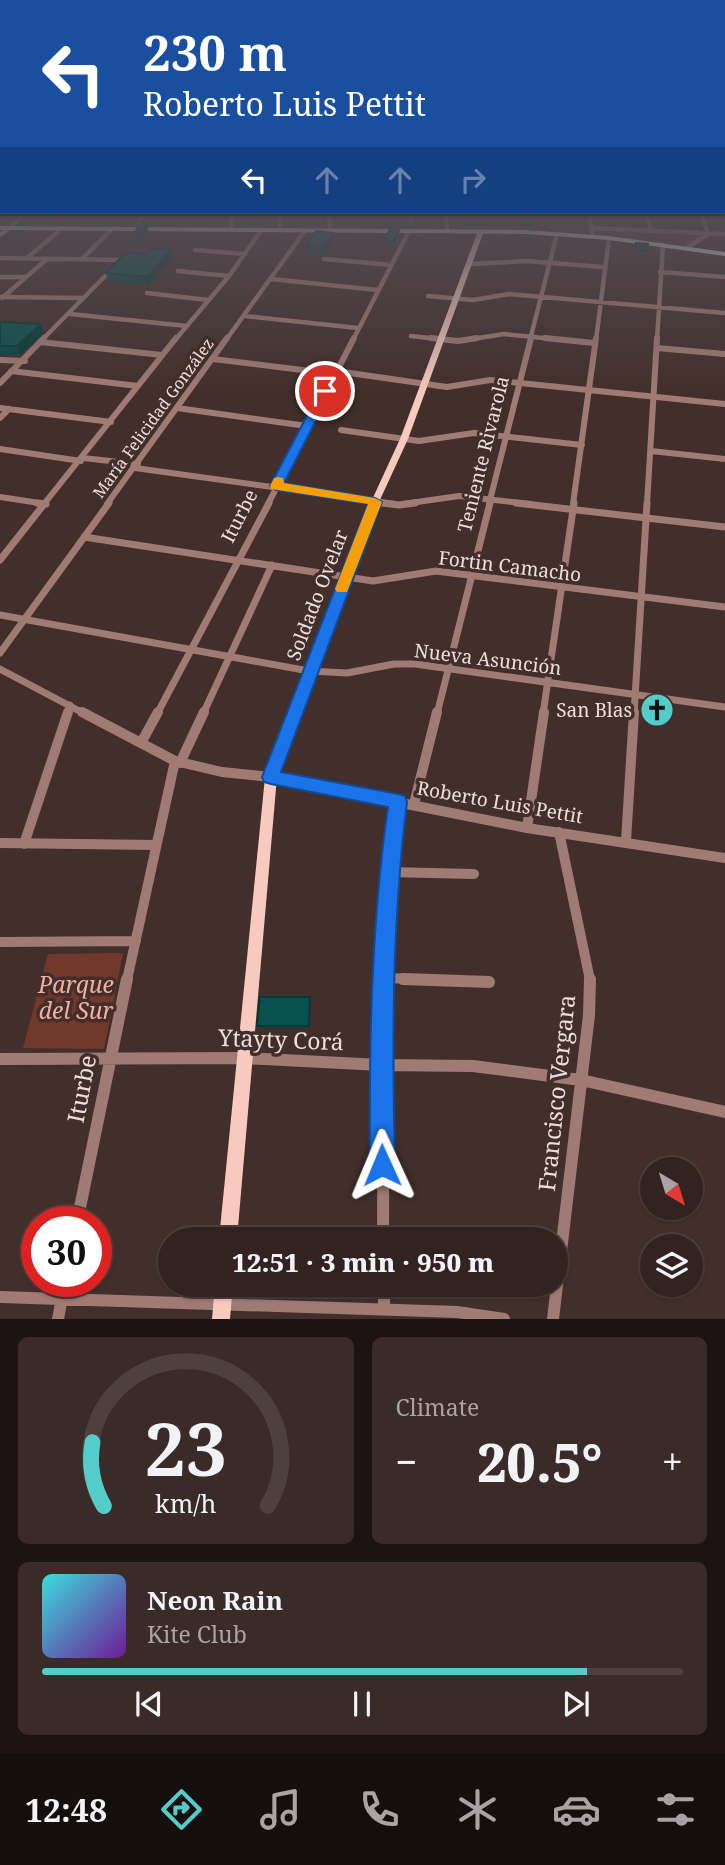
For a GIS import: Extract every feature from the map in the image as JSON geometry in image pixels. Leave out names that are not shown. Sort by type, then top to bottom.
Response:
[{"type":"main road","name":"Soldado Ovelar","points":[[229,1227],[271,777],[309,671],[375,502],[404,439],[468,272]]},
{"type":"street","points":[[1,298],[32,272]]},
{"type":"street","points":[[0,389],[43,342],[71,317],[69,315],[83,298],[110,272]]},
{"type":"street","points":[[184,272],[229,276]]},
{"type":"street","points":[[0,560],[3,552],[46,504],[162,355],[232,272]]},
{"type":"street","name":"María Felicidad González","points":[[0,653],[276,272]]},
{"type":"street","name":"Iturbe","points":[[141,743],[193,650],[388,272]]},
{"type":"street","name":"Teniente Rivarola","points":[[414,804],[548,272]]},
{"type":"street","points":[[527,828],[590,390],[603,272]]},
{"type":"street","points":[[626,841],[634,694],[643,597],[660,272],[725,277]]},
{"type":"street","points":[[0,277],[26,277]]},
{"type":"street","points":[[271,279],[378,290]]},
{"type":"street","points":[[147,293],[208,300]]},
{"type":"street","points":[[428,296],[481,300],[509,294],[725,313]]},
{"type":"street","points":[[1,298],[83,298]]},
{"type":"street","points":[[69,315],[187,326]]},
{"type":"street","points":[[244,316],[358,328]]},
{"type":"street","points":[[46,328],[57,328]]},
{"type":"street","points":[[411,336],[467,340],[504,334],[594,343]]},
{"type":"street","points":[[43,342],[162,355]]},
{"type":"street","points":[[657,348],[725,354]]},
{"type":"street","points":[[213,359],[423,385],[447,387],[490,380],[725,404]]},
{"type":"street","points":[[0,360],[25,361]]},
{"type":"street","points":[[0,383],[14,372],[138,386]]},
{"type":"street","points":[[0,408],[111,422]]},
{"type":"street","points":[[177,408],[307,426]]},
{"type":"street","points":[[0,418],[9,409]]},
{"type":"street","points":[[341,430],[419,441],[474,433],[582,445]]},
{"type":"street","points":[[0,449],[399,505],[459,496],[725,527]]},
{"type":"street","points":[[651,451],[725,459]]},
{"type":"street","points":[[0,497],[46,504]]},
{"type":"street","name":"Fortin Camacho","points":[[84,537],[373,581],[436,571],[725,607]]},
{"type":"street","name":"Iturbe","points":[[80,1206],[155,845],[178,762],[272,565]]},
{"type":"street","name":"Nueva Asunción","points":[[0,615],[309,671],[347,673],[394,664],[449,667],[725,707]]},
{"type":"street","name":"Roberto Luis Pettit","points":[[0,669],[178,762],[222,772],[271,777],[414,804],[527,828],[725,858]]},
{"type":"street","points":[[24,844],[70,705]]},
{"type":"street","points":[[383,1227],[381,1065],[384,978],[388,872],[398,802]]},
{"type":"street","name":"Francisco Vergara","points":[[553,1319],[589,1015],[590,978],[559,832]]},
{"type":"street","points":[[0,843],[155,845]]},
{"type":"street","points":[[388,872],[474,874]]},
{"type":"street","points":[[0,942],[136,941]]},
{"type":"street","points":[[384,978],[489,982]]},
{"type":"street","name":"Ytayty Corá","points":[[0,1059],[243,1058],[381,1065],[473,1066],[581,1080],[725,1112]]},
{"type":"street","points":[[0,1297],[21,1297]]},
{"type":"street","points":[[58,1319],[62,1297],[222,1312],[384,1310],[504,1319]]},
{"type":"street","points":[[384,1297],[384,1310]]},
{"type":"green space","name":"Parque del Sur","points":[[123,953],[104,1049],[23,1048],[48,954]]},
{"type":"building","points":[[107,272],[152,272],[147,277]]},
{"type":"building","points":[[0,322],[41,324],[17,346],[0,346]]},
{"type":"building","points":[[260,997],[310,997],[309,1026],[257,1026]]},
{"type":"slow traffic","points":[[278,481],[276,486],[375,502],[342,589]]},
{"type":"place","name":"San Blas","points":[[657,710]]},
{"type":"route","points":[[325,391],[276,486],[375,502],[271,777],[398,802],[388,872],[381,1065],[382,1165]]}]
